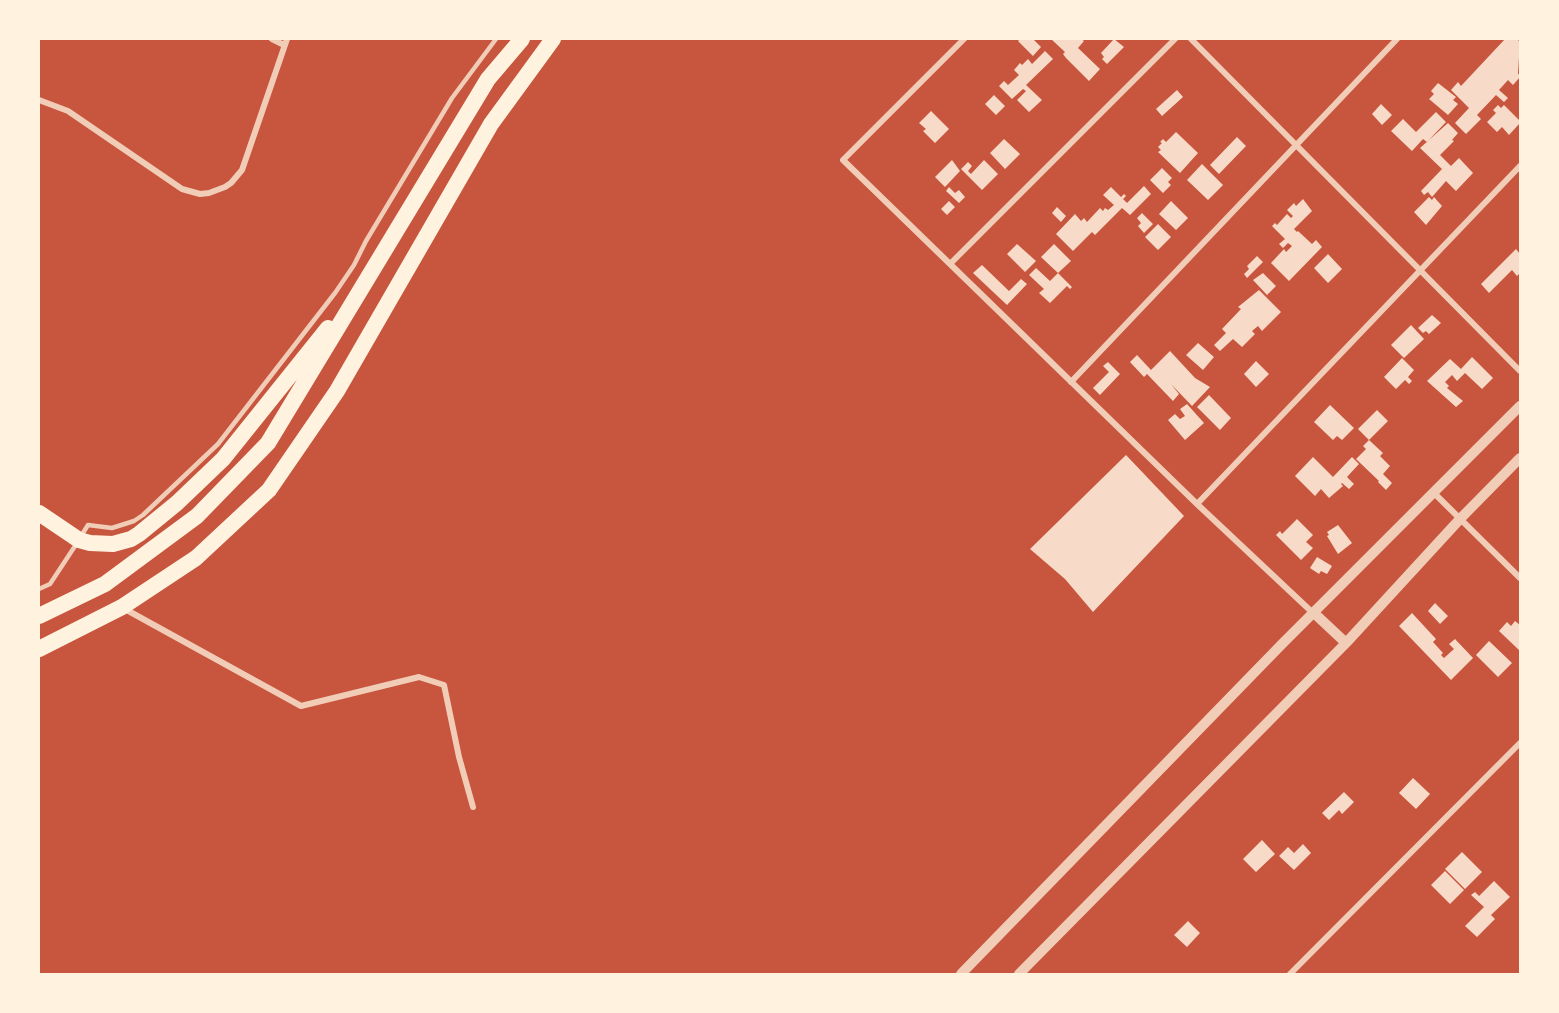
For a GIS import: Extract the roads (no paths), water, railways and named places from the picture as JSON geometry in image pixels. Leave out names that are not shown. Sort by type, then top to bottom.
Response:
[{"type":"highway","points":[[39,616],[105,584],[197,516],[268,443],[488,79],[522,39]]},
{"type":"highway","points":[[39,649],[122,607],[196,558],[269,490],[337,391],[491,123],[553,39]]},
{"type":"highway","points":[[39,513],[79,540],[102,545],[122,542],[139,534],[177,503],[223,459],[370,276]]},
{"type":"street","points":[[39,100],[68,111],[182,189],[200,194],[217,191],[231,183],[242,170],[285,42],[272,39]]},
{"type":"street","points":[[964,39],[843,160],[1197,504],[1346,643]]},
{"type":"street","points":[[950,264],[1174,39]]},
{"type":"street","points":[[1191,39],[1520,371]]},
{"type":"street","points":[[1071,382],[1397,39]]},
{"type":"street","points":[[1197,504],[1520,166]]},
{"type":"street","points":[[961,974],[1520,406]]},
{"type":"street","points":[[1020,974],[1346,643],[1460,519],[1520,458]]},
{"type":"street","points":[[1434,493],[1520,578]]},
{"type":"street","points":[[122,607],[302,706],[418,677],[444,686],[459,757],[473,807]]},
{"type":"street","points":[[1290,974],[1520,743]]},
{"type":"lane","points":[[39,589],[50,584],[88,525],[112,528],[134,521],[218,444],[335,293],[354,265],[452,98],[496,39]]}]
